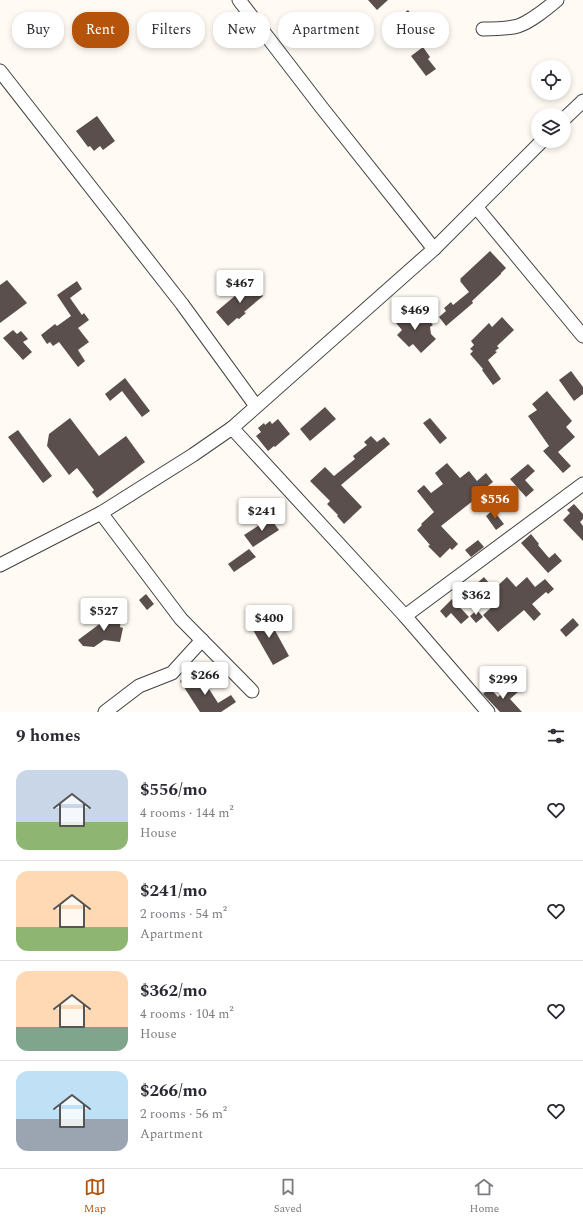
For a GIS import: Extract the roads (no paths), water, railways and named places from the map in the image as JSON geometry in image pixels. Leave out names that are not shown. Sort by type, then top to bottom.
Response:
[{"type":"street","points":[[239,0],[326,114],[434,249]]},
{"type":"street","points":[[483,29],[517,26],[542,12],[557,0]]},
{"type":"street","points":[[2,78],[182,304],[256,406]]},
{"type":"street","points":[[571,112],[583,101]]},
{"type":"street","points":[[0,565],[101,513],[193,455],[232,428],[434,249],[477,208],[535,148]]},
{"type":"street","points":[[477,208],[583,336]]},
{"type":"street","points":[[232,428],[405,616],[488,712]]},
{"type":"street","points":[[405,616],[583,484]]},
{"type":"street","points":[[101,513],[181,619],[252,691]]},
{"type":"street","points":[[105,712],[138,686],[172,673],[202,640]]}]
